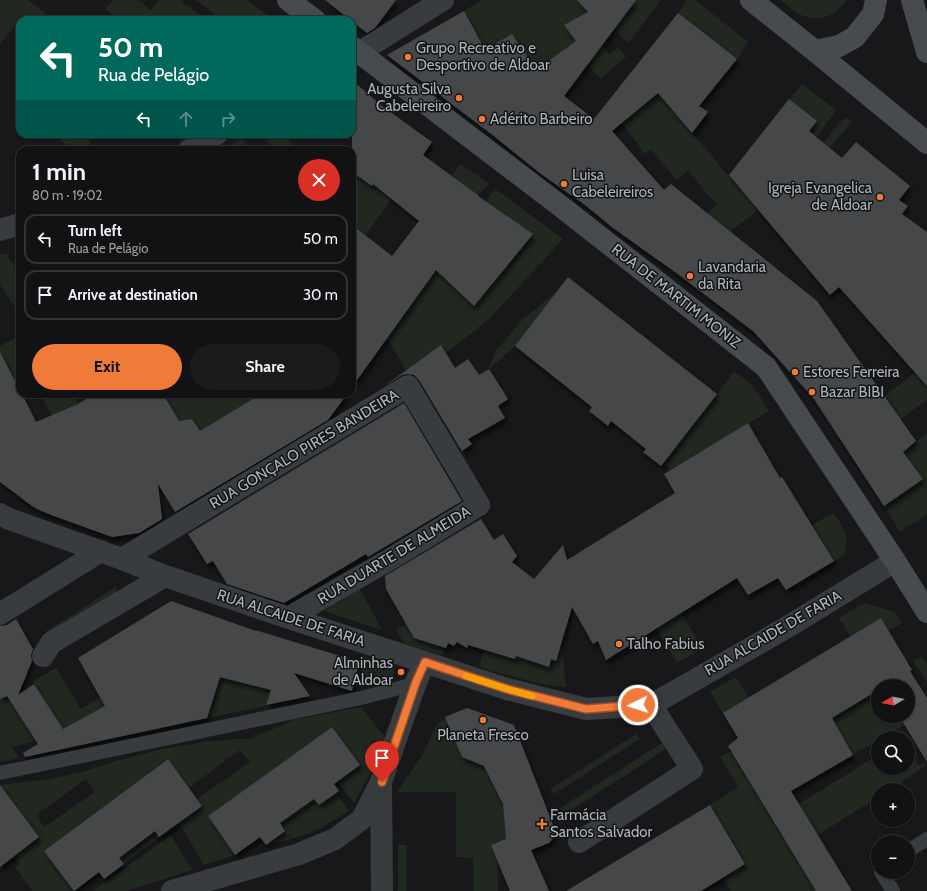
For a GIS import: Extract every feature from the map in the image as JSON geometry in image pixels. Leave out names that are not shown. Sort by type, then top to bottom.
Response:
[{"type":"street","points":[[288,0],[310,16]]},
{"type":"street","points":[[356,51],[443,0]]},
{"type":"street","points":[[751,0],[815,50],[927,143]]},
{"type":"street","points":[[815,50],[839,46],[855,37],[873,14],[876,0]]},
{"type":"street","points":[[912,0],[927,52]]},
{"type":"street","name":"RUA DE MARTIM MONIZ","points":[[356,53],[557,203],[766,367],[895,561],[927,612]]},
{"type":"street","points":[[196,146],[210,138]]},
{"type":"street","points":[[0,230],[16,225]]},
{"type":"street","name":"RUA GONÇALO PIRES BANDEIRA","points":[[122,559],[408,386],[479,505]]},
{"type":"street","name":"RUA DUARTE DE ALMEIDA","points":[[288,618],[392,558],[479,505]]},
{"type":"street","name":"RUA ALCAIDE DE FARIA","points":[[0,514],[9,519],[101,551],[165,576],[288,618],[507,689],[586,709],[650,705],[789,626],[895,561]]},
{"type":"street","points":[[0,614],[101,551]]},
{"type":"street","points":[[43,656],[52,643],[165,576]]},
{"type":"street","points":[[172,891],[202,887],[299,854],[335,839],[362,819],[382,782],[416,682],[425,662]]},
{"type":"street","points":[[579,842],[692,769],[650,705]]},
{"type":"street","points":[[382,782],[382,891]]},
{"type":"lane","points":[[0,773],[355,699],[407,686],[416,682]]},
{"type":"lane","points":[[915,847],[927,840]]},
{"type":"lane","points":[[885,879],[893,891]]},
{"type":"shaded area","points":[[0,0],[28,0],[48,16],[16,16],[16,25],[0,44]]},
{"type":"shaded area","points":[[113,0],[139,0],[151,10],[159,0],[181,0],[180,1],[201,16],[116,16],[105,9]]},
{"type":"shaded area","points":[[196,0],[247,0],[269,16],[218,16]]},
{"type":"shaded area","points":[[482,0],[577,0],[588,12],[564,25],[576,41],[564,50],[567,56],[541,78],[512,34],[468,60],[464,11]]},
{"type":"shaded area","points":[[636,0],[661,0],[628,43],[614,30]]},
{"type":"shaded area","points":[[687,0],[695,0],[748,42],[737,59],[707,34],[678,13]]},
{"type":"shaded area","points":[[781,0],[847,0],[835,13],[825,17],[810,18],[798,14]]},
{"type":"shaded area","points":[[593,34],[609,55],[618,47],[626,57],[600,79],[575,49]]},
{"type":"shaded area","points":[[802,84],[836,110],[817,137],[809,131],[816,121],[789,99]]},
{"type":"shaded area","points":[[658,93],[739,188],[761,208],[730,231],[707,213],[717,205],[688,171],[676,180],[651,149],[645,154],[622,123]]},
{"type":"shaded area","points":[[845,117],[852,122],[786,198],[781,193]]},
{"type":"shaded area","points":[[59,138],[87,138],[91,146],[68,146]]},
{"type":"shaded area","points":[[242,138],[247,146],[229,146]]},
{"type":"shaded area","points":[[266,138],[286,138],[294,146],[270,146]]},
{"type":"shaded area","points":[[461,164],[489,184],[478,195],[451,176]]},
{"type":"shaded area","points":[[381,173],[402,184],[365,236],[356,236],[356,175],[372,186]]},
{"type":"shaded area","points":[[495,189],[563,239],[489,319],[446,353],[409,375],[387,338],[436,270],[474,305],[491,286],[449,253]]},
{"type":"shaded area","points":[[6,254],[16,268],[16,308],[0,285],[0,255]]},
{"type":"shaded area","points":[[557,291],[515,346],[489,369],[495,352],[521,321]]},
{"type":"shaded area","points":[[16,337],[16,383],[0,391],[0,346]]},
{"type":"shaded area","points":[[924,366],[927,368],[927,399],[891,427],[873,405]]},
{"type":"shaded area","points":[[734,372],[748,381],[769,411],[669,470],[664,462]]},
{"type":"shaded area","points":[[42,398],[74,398],[78,404],[52,416]]},
{"type":"shaded area","points":[[166,398],[254,398],[228,414],[204,436],[192,419],[159,424],[150,411],[167,400]]},
{"type":"shaded area","points":[[927,433],[927,514],[900,532],[884,506],[923,479],[903,452]]},
{"type":"shaded area","points":[[833,513],[841,523],[847,538],[844,555],[834,561],[812,525]]},
{"type":"shaded area","points":[[115,587],[118,592],[48,637],[45,632]]},
{"type":"shaded area","points":[[360,589],[382,630],[324,611]]},
{"type":"shaded area","points":[[864,603],[895,612],[902,623],[888,631],[851,637],[839,618]]},
{"type":"shaded area","points":[[681,613],[703,648],[677,663],[657,629]]},
{"type":"shaded area","points":[[406,624],[414,638],[446,648],[441,655],[404,643],[396,630]]},
{"type":"shaded area","points":[[252,630],[272,635],[257,686],[271,690],[266,706],[207,718],[220,675],[245,657]]},
{"type":"shaded area","points":[[562,643],[566,687],[547,685],[479,667],[484,650],[514,659],[516,656],[549,667],[551,659],[556,660]]},
{"type":"shaded area","points":[[362,656],[393,665],[394,678],[353,687],[359,662]]},
{"type":"shaded area","points":[[922,656],[927,664],[927,682],[913,661]]},
{"type":"shaded area","points":[[56,668],[81,709],[100,697],[119,695],[141,732],[132,734],[125,724],[95,731],[85,717],[63,729],[29,730],[35,741],[17,746],[11,746],[19,758],[0,762],[0,697],[17,686],[26,700],[39,691],[33,681]]},
{"type":"shaded area","points":[[736,677],[749,698],[723,713],[710,692]]},
{"type":"shaded area","points":[[871,694],[871,723],[903,723],[904,725],[894,731],[871,731],[871,744],[853,755],[849,747],[798,778],[802,785],[765,807],[816,891],[731,891],[723,878],[746,864],[710,805],[738,787],[720,757],[731,751],[747,778],[838,728],[832,718]]},
{"type":"shaded area","points":[[361,707],[386,738],[354,803],[338,782],[360,765],[332,727],[208,816],[235,855],[204,865],[179,823],[202,806],[197,799],[250,762],[240,750],[189,788],[167,759],[44,851],[74,891],[32,891],[15,867],[20,864],[14,857],[40,838],[4,791],[0,794],[0,785],[48,779],[86,771],[119,760],[162,749],[203,742],[249,739],[297,719]],"holes":[[[86,779],[95,792],[44,827],[36,815]]]},
{"type":"shaded area","points":[[450,715],[462,757],[484,766],[503,804],[505,825],[509,838],[497,860],[498,891],[473,891],[473,858],[456,857],[456,792],[397,792],[423,754],[437,724]]},
{"type":"shaded area","points":[[636,734],[640,739],[554,794],[550,789]]},
{"type":"shaded area","points":[[662,743],[666,749],[564,815],[560,808]]},
{"type":"shaded area","points":[[871,759],[871,775],[912,775],[900,783],[871,783],[871,801],[818,835],[799,804]]},
{"type":"shaded area","points":[[915,759],[919,765],[927,760],[927,765],[915,773]]},
{"type":"shaded area","points":[[336,793],[349,811],[316,831],[266,845],[285,831],[280,823],[314,799],[319,805]]},
{"type":"shaded area","points":[[155,831],[159,837],[124,864],[119,858]]},
{"type":"shaded area","points":[[171,835],[192,870],[127,891],[93,891]]},
{"type":"shaded area","points":[[398,845],[407,845],[407,891],[398,891]]},
{"type":"building","points":[[325,0],[396,0],[375,28],[367,33],[356,24],[356,16],[345,16]]},
{"type":"building","points":[[577,0],[636,0],[564,96],[594,119],[678,13],[737,59],[699,106],[708,112],[692,133],[658,93],[612,131],[664,190],[671,184],[817,301],[916,441],[903,452],[923,479],[884,506],[814,399],[754,332],[675,272],[613,228],[585,205],[541,174],[387,55],[464,11],[485,50],[512,34],[536,70],[576,41],[564,25],[588,12]]},
{"type":"building","points":[[356,83],[382,106],[432,142],[423,155],[478,196],[533,234],[474,306],[436,270],[356,381],[356,228],[392,256],[419,221],[373,184],[372,186],[356,175],[356,146],[352,146],[352,138],[356,138]]},
{"type":"building","points":[[789,99],[817,121],[809,131],[842,158],[856,142],[910,186],[899,200],[908,206],[902,214],[927,232],[927,386],[839,287],[830,295],[729,175]]},
{"type":"building","points":[[568,277],[717,394],[661,466],[643,452],[646,449],[611,421],[608,426],[589,411],[592,407],[515,346]]},
{"type":"building","points":[[441,345],[455,368],[468,359],[479,375],[489,369],[508,399],[498,406],[505,418],[468,439],[472,444],[462,451],[472,468],[419,380],[414,375],[402,375],[383,387]]},
{"type":"building","points":[[0,352],[16,383],[16,398],[24,398],[36,422],[78,404],[88,398],[165,398],[179,421],[192,419],[200,431],[254,398],[344,398],[328,420],[175,512],[158,484],[162,519],[139,533],[112,537],[51,515],[32,506],[0,482]]},
{"type":"building","points":[[404,403],[462,501],[368,557],[366,554],[284,603],[227,584],[213,561],[207,564],[188,534]]},
{"type":"building","points":[[748,423],[780,478],[782,477],[834,561],[786,590],[778,578],[748,595],[737,578],[606,660],[598,641],[593,644],[572,607],[556,661],[551,659],[549,667],[516,656],[515,659],[468,645],[467,648],[457,642],[454,646],[448,643],[446,648],[414,638],[386,589],[385,576],[481,519],[494,540],[503,534],[517,556],[512,562],[534,579],[563,545],[567,560],[675,493],[664,474]]},
{"type":"building","points":[[171,601],[256,631],[255,630],[357,661],[357,670],[352,691],[294,673],[310,696],[266,705],[271,690],[220,677],[207,718],[25,757],[23,753],[38,744],[7,696],[0,699],[0,626],[7,625],[16,619],[33,649],[31,655],[32,661],[18,695],[34,684],[63,729],[105,706],[78,658]]},
{"type":"building","points":[[881,618],[912,670],[910,671],[927,698],[927,762],[915,742],[915,731],[908,731],[903,723],[915,723],[915,679],[871,679],[871,694],[832,718],[853,755],[791,791],[852,891],[816,891],[728,746],[738,738],[723,713]]},
{"type":"building","points":[[467,708],[514,725],[555,830],[554,837],[549,843],[531,850],[549,891],[510,891],[491,845],[506,839],[503,804],[484,766],[462,757],[445,717]]},
{"type":"building","points":[[332,727],[360,765],[334,784],[339,791],[319,805],[314,799],[280,823],[285,831],[266,845],[260,837],[235,855],[208,816]]},
{"type":"building","points":[[168,759],[202,806],[159,837],[155,831],[119,858],[124,864],[104,879],[99,872],[74,891],[44,851]]},
{"type":"building","points":[[0,785],[39,837],[0,867]]},
{"type":"building","points":[[710,805],[745,864],[701,891],[566,891]]},
{"type":"slow traffic","points":[[466,676],[532,696]]},
{"type":"place","name":"Grupo Recreativo e Desportivo de Aldoar","points":[[408,57]]},
{"type":"place","name":"Augusta Silva Cabeleireiro","points":[[459,98]]},
{"type":"place","name":"Adérito Barbeiro","points":[[482,119]]},
{"type":"place","name":"Luisa Cabeleireiros","points":[[564,184]]},
{"type":"place","name":"Igreja Evangelica de Aldoar","points":[[880,197]]},
{"type":"place","name":"Lavandaria da Rita","points":[[690,276]]},
{"type":"place","name":"Estores Ferreira","points":[[795,372]]},
{"type":"place","name":"Bazar BIBI","points":[[812,392]]},
{"type":"place","name":"Talho Fabius","points":[[619,644]]},
{"type":"place","name":"Alminhas de Aldoar","points":[[401,672]]},
{"type":"place","name":"Planeta Fresco","points":[[483,720]]},
{"type":"place","name":"Farmácia Santos Salvador","points":[[542,824]]},
{"type":"route","points":[[382,782],[416,682],[425,662],[507,689],[586,709],[638,705]]}]
